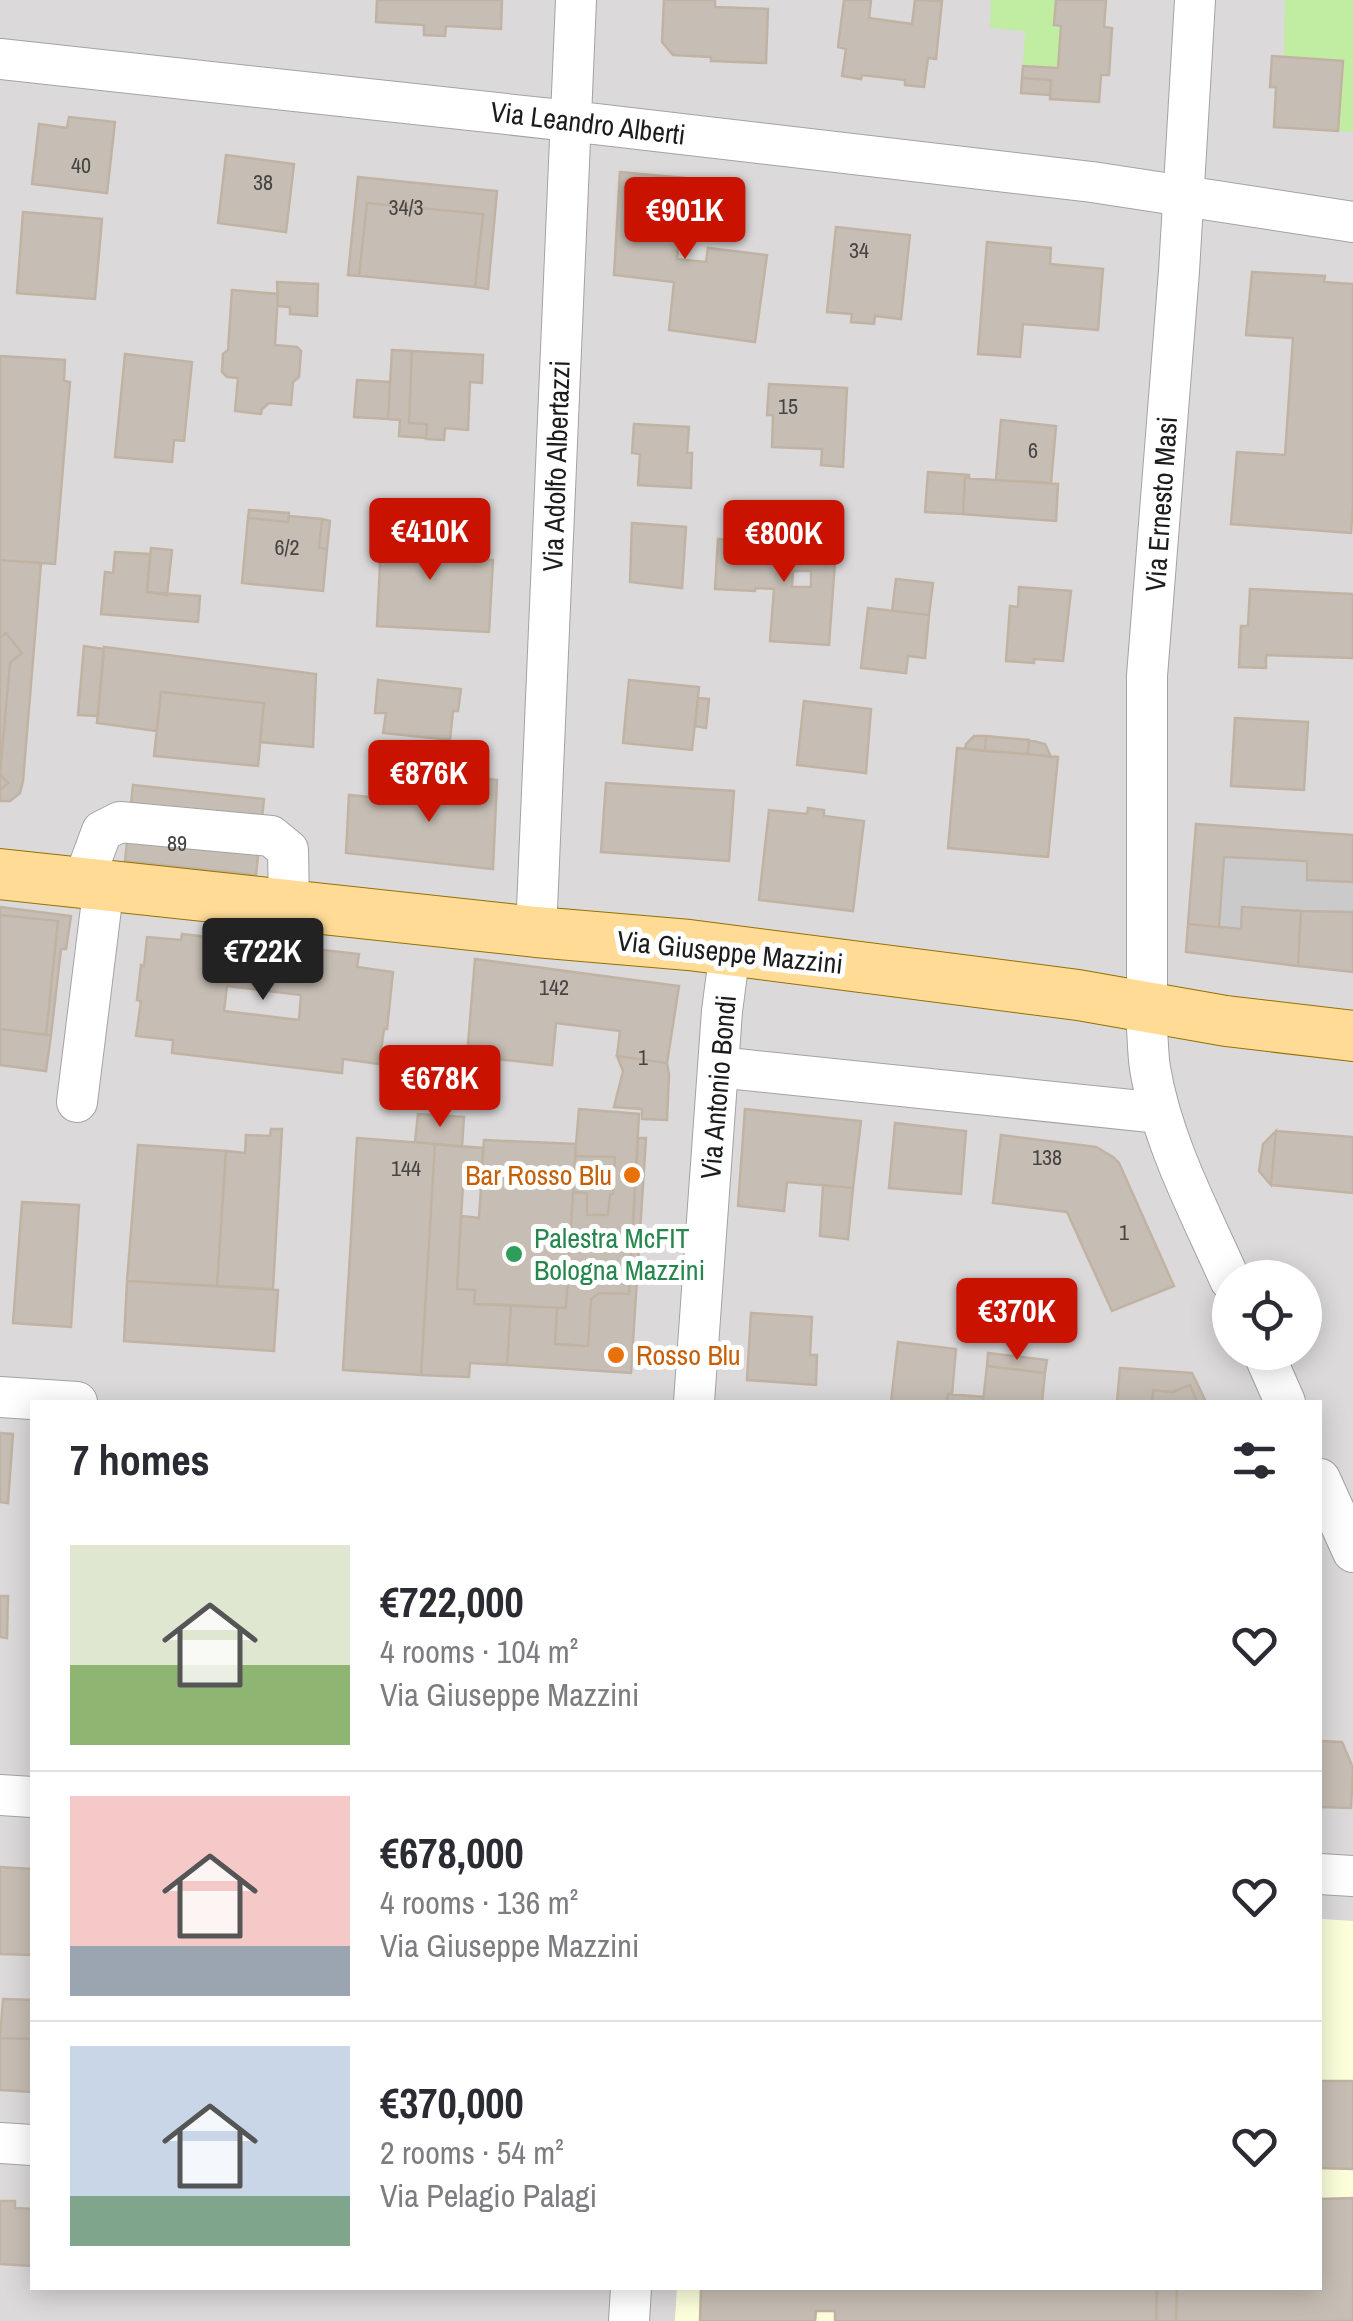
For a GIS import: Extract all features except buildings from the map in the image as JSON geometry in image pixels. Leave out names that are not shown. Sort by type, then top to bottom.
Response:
[{"type":"main road","name":"Via Giuseppe Mazzini","points":[[0,874],[690,945],[1062,993],[1146,1009],[1353,1036]]},
{"type":"street","name":"Via Adolfo Albertazzi","points":[[536,932],[576,0]]},
{"type":"street","name":"Via Ernesto Masi","points":[[1195,0],[1147,676],[1146,1009],[1150,1067],[1160,1113],[1221,1260]]},
{"type":"street","name":"Via Leandro Alberti","points":[[0,58],[1074,180],[1353,222]]},
{"type":"street","points":[[77,1102],[94,883],[102,831],[120,822],[272,836],[288,850],[289,904]]},
{"type":"street","name":"Via Antonio Bondi","points":[[694,1400],[722,1011],[730,951]]},
{"type":"street","points":[[718,1067],[1160,1113]]},
{"type":"street","points":[[1271,1370],[1285,1400]]},
{"type":"street","points":[[0,1397],[46,1400]]},
{"type":"street","points":[[1322,1483],[1353,1552]]},
{"type":"street","points":[[0,1795],[30,1797]]},
{"type":"street","points":[[1322,1874],[1353,1876]]},
{"type":"street","points":[[0,2143],[30,2145]]},
{"type":"street","points":[[629,2321],[631,2290]]},
{"type":"shaded area","points":[[0,0],[1353,0],[1353,1921],[1322,1919],[1322,1400],[30,1400],[30,2290],[677,2290],[675,2321],[0,2321]]},
{"type":"shaded area","points":[[1196,824],[1353,835],[1353,972],[1186,952]]},
{"type":"shaded area","points":[[1322,1919],[1353,1921],[1353,2321],[675,2321],[677,2290],[1322,2290]]},
{"type":"green space","points":[[991,0],[1056,0],[1054,25],[1061,26],[1058,68],[1023,66],[1025,31],[990,28]]},
{"type":"green space","points":[[1285,0],[1353,0],[1353,132],[1338,131],[1342,61],[1284,56]]},
{"type":"place","name":"Bar Rosso Blu","points":[[632,1175]]},
{"type":"place","name":"Palestra McFIT Bologna Mazzini","points":[[514,1254]]},
{"type":"place","name":"Rosso Blu","points":[[616,1355]]}]
